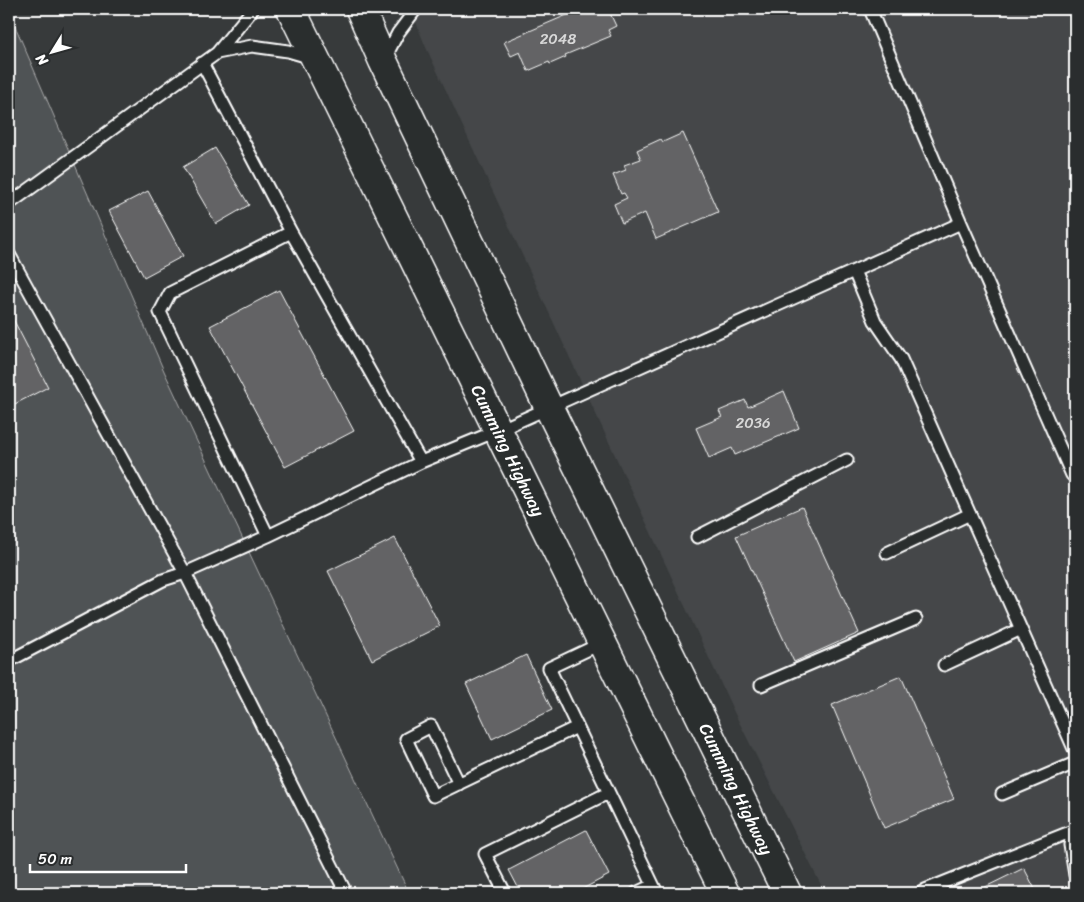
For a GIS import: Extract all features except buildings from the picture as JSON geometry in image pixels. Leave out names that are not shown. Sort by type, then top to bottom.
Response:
[{"type":"main road","name":"Cumming Highway","points":[[291,9],[725,893]]},
{"type":"main road","name":"Cumming Highway","points":[[360,9],[549,408],[787,893]]},
{"type":"lane","points":[[9,204],[217,53],[253,9]]},
{"type":"lane","points":[[383,61],[398,33],[416,9]]},
{"type":"lane","points":[[870,9],[961,223],[1072,475]]},
{"type":"lane","points":[[217,53],[252,46],[288,51],[315,59]]},
{"type":"lane","points":[[202,63],[291,232],[421,462]]},
{"type":"lane","points":[[9,661],[163,580],[185,573],[268,536],[421,462],[549,408],[961,223]]},
{"type":"lane","points":[[268,536],[160,312],[170,293],[291,232]]},
{"type":"lane","points":[[9,254],[185,573],[346,893]]},
{"type":"lane","points":[[854,271],[875,321],[901,359],[1075,751]]},
{"type":"lane","points":[[697,537],[847,460]]},
{"type":"lane","points":[[887,553],[970,514]]},
{"type":"lane","points":[[761,685],[916,619]]},
{"type":"lane","points":[[944,665],[1021,629]]},
{"type":"lane","points":[[603,643],[549,668],[655,889],[636,893]]},
{"type":"lane","points":[[459,784],[432,726],[406,738],[433,796],[459,784],[577,727]]},
{"type":"lane","points":[[1002,794],[1075,762]]},
{"type":"lane","points":[[505,893],[485,854],[608,793]]},
{"type":"lane","points":[[1074,831],[1070,845],[1075,875]]},
{"type":"lane","points":[[921,893],[1074,831]]},
{"type":"shaded area","points":[[411,9],[1075,9],[1075,893],[825,893],[734,712],[424,43]]},
{"type":"shaded area","points":[[9,12],[164,371],[409,893],[9,893]]}]
